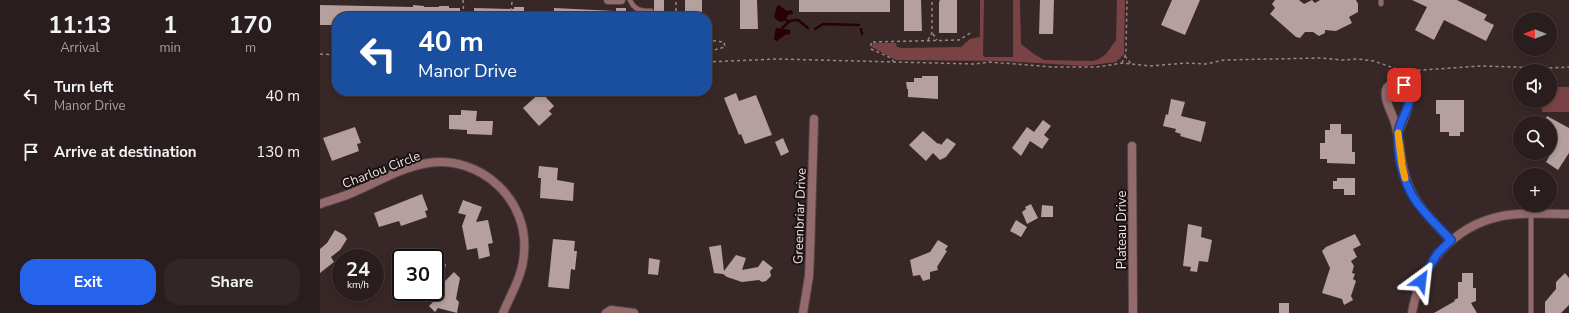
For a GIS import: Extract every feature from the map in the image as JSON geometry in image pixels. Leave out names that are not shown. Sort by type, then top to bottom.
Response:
[{"type":"street","points":[[608,0],[621,0]]},
{"type":"street","points":[[1398,133],[1409,103],[1409,96],[1408,89],[1404,85],[1395,83],[1389,86],[1386,90],[1386,97],[1398,133],[1402,165],[1406,182],[1418,204],[1451,240]]},
{"type":"street","name":"Greenbriar Drive","points":[[803,313],[809,276],[814,119]]},
{"type":"street","name":"Plateau Drive","points":[[1132,146],[1133,313]]},
{"type":"street","name":"Charlou Circle","points":[[320,204],[355,192],[407,169],[429,163],[450,162],[465,165],[484,174],[500,186],[510,199],[516,208],[523,231],[525,253],[523,265],[503,313]]},
{"type":"street","points":[[1412,313],[1416,294],[1427,269],[1437,254],[1451,240],[1474,226],[1508,215],[1569,214]]},
{"type":"street","points":[[606,313],[611,310],[634,313]]},
{"type":"lane","points":[[630,0],[633,6],[637,9],[651,11]]},
{"type":"lane","points":[[1531,214],[1531,313]]},
{"type":"path","points":[[464,0],[464,12]]},
{"type":"path","points":[[511,12],[512,0]]},
{"type":"path","points":[[676,0],[676,12]]},
{"type":"path","points":[[928,40],[932,33],[932,0]]},
{"type":"path","points":[[1122,63],[1125,56],[1127,0]]},
{"type":"path","points":[[894,62],[891,58],[871,48],[871,42],[959,40],[972,32]]},
{"type":"path","points":[[932,33],[937,40]]},
{"type":"path","points":[[712,41],[724,42],[725,47],[712,51]]},
{"type":"path","points":[[320,54],[332,55]]},
{"type":"path","points":[[1125,56],[1131,64]]},
{"type":"path","points":[[712,62],[778,59],[974,64],[990,62],[1051,67],[1097,67],[1122,63],[1164,66],[1186,63],[1206,64],[1224,60],[1321,58],[1374,61],[1399,70],[1408,71],[1487,66],[1549,68],[1569,67]]},
{"type":"shaded area","points":[[980,0],[984,0],[983,55],[985,57],[1013,57],[1013,0],[1020,0],[1021,44],[1034,54],[1044,60],[1093,61],[1106,54],[1116,40],[1117,0],[1125,0],[1124,54],[1116,62],[1085,66],[1002,61],[896,60],[872,47],[873,43],[896,43],[897,47],[902,48],[961,47],[970,39],[980,37]]},
{"type":"shaded area","points":[[779,5],[787,11],[792,10],[793,14],[788,15],[783,22],[778,21],[774,17],[777,6]]},
{"type":"shaded area","points":[[776,28],[790,30],[790,34],[785,35],[777,41],[774,40]]},
{"type":"shaded area","points":[[1557,87],[1569,87],[1569,112],[1542,112],[1542,108],[1557,108]]},
{"type":"building","points":[[654,0],[664,0],[664,12],[654,12]]},
{"type":"building","points":[[685,0],[702,0],[702,12],[685,12]]},
{"type":"building","points":[[740,0],[757,0],[758,29],[740,29]]},
{"type":"building","points":[[799,0],[890,0],[890,12],[799,12]]},
{"type":"building","points":[[904,0],[921,0],[922,31],[904,31]]},
{"type":"building","points":[[940,0],[957,0],[957,33],[939,33]]},
{"type":"building","points":[[1040,0],[1054,0],[1053,34],[1039,34]]},
{"type":"building","points":[[1172,0],[1200,0],[1185,35],[1161,25]]},
{"type":"building","points":[[1275,0],[1299,0],[1304,4],[1312,0],[1315,3],[1320,0],[1356,0],[1358,4],[1358,12],[1349,17],[1352,23],[1336,31],[1325,30],[1325,33],[1319,36],[1313,32],[1305,32],[1300,38],[1296,37],[1270,14],[1275,8],[1272,4]]},
{"type":"building","points":[[1412,0],[1457,0],[1487,15],[1484,20],[1494,25],[1486,41],[1444,20],[1434,40],[1415,30],[1427,7]]},
{"type":"building","points":[[320,5],[413,7],[413,5],[424,7],[449,6],[449,8],[460,8],[460,12],[332,12],[332,25],[320,25]]},
{"type":"building","points":[[514,7],[524,7],[524,12],[474,12],[474,8],[514,9]]},
{"type":"building","points":[[554,8],[616,11],[616,8],[626,8],[626,12],[554,12]]},
{"type":"building","points":[[922,76],[938,76],[938,99],[908,97],[906,82],[914,82],[914,78],[922,78]]},
{"type":"building","points":[[736,93],[739,101],[756,95],[772,135],[745,144],[741,134],[739,135],[724,98]]},
{"type":"building","points":[[536,96],[545,96],[554,106],[549,111],[552,114],[539,126],[523,108]]},
{"type":"building","points":[[1171,99],[1185,102],[1181,116],[1206,122],[1201,142],[1180,136],[1181,134],[1175,132],[1176,129],[1163,126],[1166,114],[1168,115]]},
{"type":"building","points":[[1436,100],[1464,100],[1464,132],[1460,132],[1460,136],[1449,136],[1449,132],[1440,132],[1440,114],[1436,114]]},
{"type":"building","points":[[461,110],[477,111],[476,121],[493,121],[492,135],[467,134],[467,130],[449,129],[449,115],[461,115]]},
{"type":"building","points":[[1043,120],[1051,126],[1044,135],[1049,139],[1042,149],[1030,141],[1021,156],[1012,148],[1027,127],[1034,132]]},
{"type":"building","points":[[1557,121],[1569,128],[1569,153],[1558,170],[1546,162],[1547,160],[1557,160]]},
{"type":"building","points":[[1330,124],[1341,124],[1341,134],[1352,134],[1352,152],[1355,152],[1355,164],[1327,163],[1327,159],[1320,159],[1320,143],[1325,143],[1325,130],[1330,130]]},
{"type":"building","points":[[355,127],[361,143],[357,144],[359,151],[332,161],[323,138]]},
{"type":"building","points":[[923,131],[938,144],[939,143],[941,145],[947,138],[956,144],[946,157],[940,160],[933,153],[926,161],[909,145]]},
{"type":"building","points":[[783,138],[789,152],[781,156],[775,142]]},
{"type":"building","points":[[539,166],[558,168],[557,180],[574,183],[573,201],[540,198],[541,178],[538,178]]},
{"type":"building","points":[[1337,178],[1355,178],[1355,195],[1344,195],[1344,189],[1333,189],[1333,181],[1337,181]]},
{"type":"building","points":[[422,194],[428,210],[425,211],[427,217],[401,226],[399,221],[379,227],[374,213]]},
{"type":"building","points":[[463,200],[482,207],[476,222],[488,220],[493,243],[488,244],[490,256],[479,259],[477,248],[467,250],[462,226],[466,215],[458,213]]},
{"type":"building","points":[[1031,204],[1038,218],[1027,224],[1022,212],[1026,209],[1025,207]]},
{"type":"building","points":[[1042,205],[1053,206],[1053,217],[1041,217]]},
{"type":"building","points":[[1016,220],[1027,227],[1021,237],[1010,231]]},
{"type":"building","points":[[1188,224],[1202,227],[1201,237],[1212,240],[1208,262],[1199,261],[1197,272],[1190,271],[1191,267],[1183,266]]},
{"type":"building","points":[[335,230],[344,235],[347,239],[341,249],[332,249],[332,264],[320,273],[320,249],[327,243]]},
{"type":"building","points":[[1355,234],[1361,245],[1353,249],[1357,257],[1351,261],[1354,266],[1352,273],[1355,274],[1353,279],[1356,281],[1351,296],[1353,300],[1344,305],[1342,299],[1322,293],[1330,268],[1322,251],[1326,247]]},
{"type":"building","points":[[553,239],[575,241],[574,251],[577,251],[575,270],[571,269],[569,289],[548,287]]},
{"type":"building","points":[[938,240],[948,246],[945,250],[947,251],[937,267],[938,270],[930,272],[930,279],[923,281],[920,275],[913,276],[910,260],[930,252]]},
{"type":"building","points":[[721,245],[724,271],[736,255],[746,258],[742,270],[758,267],[763,260],[773,268],[770,271],[771,276],[766,281],[762,282],[759,280],[742,282],[727,277],[723,274],[714,273],[709,247]]},
{"type":"building","points":[[649,258],[660,260],[658,275],[648,274]]},
{"type":"building","points":[[454,272],[460,278],[456,299],[459,302],[457,313],[438,308],[435,312],[429,306],[434,301],[444,301],[444,282]]},
{"type":"building","points":[[1462,273],[1473,273],[1473,288],[1476,288],[1476,301],[1471,303],[1477,313],[1434,313],[1458,298],[1458,282],[1462,282]]},
{"type":"building","points":[[1565,273],[1569,278],[1569,305],[1561,313],[1545,313],[1545,302],[1556,289],[1556,282]]},
{"type":"building","points":[[1279,303],[1289,303],[1289,313],[1279,313]]},
{"type":"waterway","points":[[786,20],[798,20],[808,28]]},
{"type":"waterway","points":[[782,28],[790,21]]},
{"type":"waterway","points":[[815,29],[823,24],[859,25]]},
{"type":"waterway","points":[[861,29],[862,34]]},
{"type":"slow traffic","points":[[1398,133],[1405,178]]},
{"type":"route","points":[[1404,85],[1408,89],[1409,103],[1398,133],[1402,165],[1406,182],[1418,204],[1451,240],[1437,254],[1421,281]]}]
